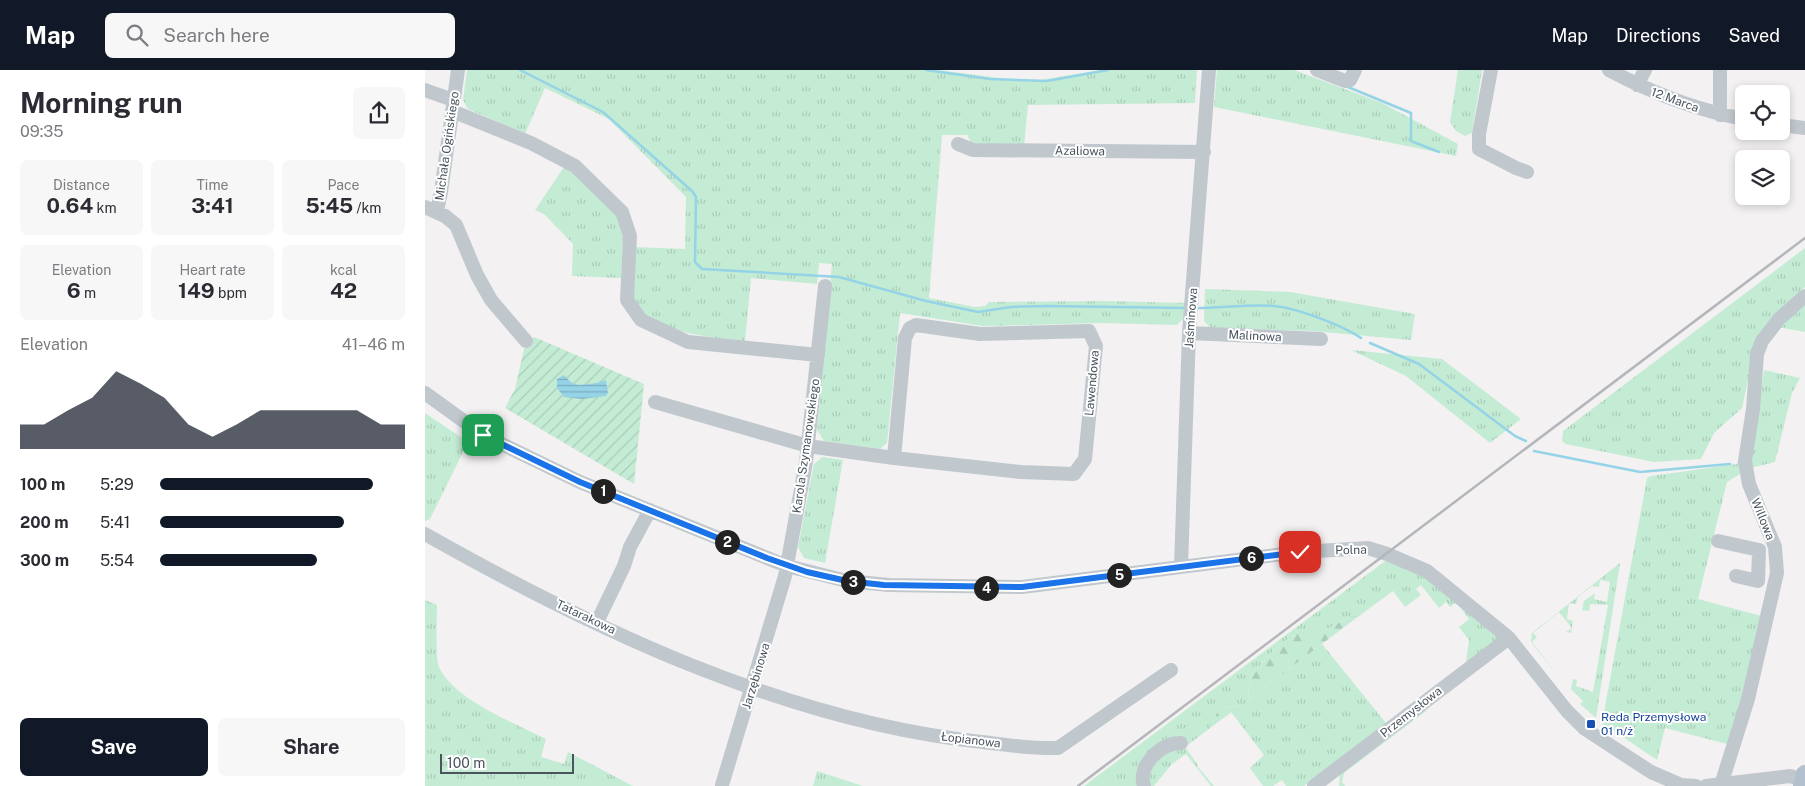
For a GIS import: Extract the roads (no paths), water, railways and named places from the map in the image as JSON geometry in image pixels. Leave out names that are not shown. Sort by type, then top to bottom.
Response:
[{"type":"street","name":"Michała Ogińskiego","points":[[458,70],[441,192],[431,209],[456,225],[477,275],[491,300],[526,340]]},
{"type":"street","name":"Jaśminowa","points":[[1181,566],[1189,332],[1209,70]]},
{"type":"street","points":[[1317,70],[1350,80],[1355,70]]},
{"type":"street","points":[[1491,70],[1479,134],[1479,149],[1527,172]]},
{"type":"street","name":"12 Marca","points":[[1609,70],[1637,85],[1719,115],[1735,118]]},
{"type":"street","points":[[1637,85],[1645,70]]},
{"type":"street","points":[[1719,115],[1720,70]]},
{"type":"street","points":[[425,90],[452,106],[575,166],[622,212],[630,236],[627,300],[641,320],[688,342],[818,355]]},
{"type":"street","points":[[1790,126],[1805,128]]},
{"type":"street","name":"Azaliowa","points":[[958,144],[973,150],[1204,152]]},
{"type":"street","name":"Karola Szymanowskiego","points":[[787,566],[808,446],[825,286]]},
{"type":"street","name":"Willowa","points":[[1721,784],[1748,699],[1764,603],[1775,585],[1775,547],[1749,484],[1745,461],[1753,409],[1757,354],[1762,341],[1779,319],[1805,296]]},
{"type":"street","name":"Lawendowa","points":[[808,446],[894,458],[1021,472],[1074,474],[1085,458],[1096,346],[1092,334],[1089,331],[981,334],[923,326],[911,328],[905,338],[894,458]]},
{"type":"street","name":"Malinowa","points":[[1189,332],[1321,339]]},
{"type":"street","name":"Polna","points":[[425,393],[479,441],[787,566],[829,578],[871,584],[998,588],[1040,586],[1181,566],[1300,552],[1368,548],[1427,571],[1509,638],[1567,711],[1585,729],[1651,772],[1681,785],[1696,786]]},
{"type":"street","points":[[655,402],[808,446]]},
{"type":"street","points":[[597,622],[624,566],[630,547],[650,510]]},
{"type":"street","name":"Tatarakowa","points":[[425,534],[506,578],[597,622],[753,688]]},
{"type":"street","points":[[1718,541],[1759,550],[1758,580]]},
{"type":"street","name":"Jarzębinowa","points":[[723,785],[753,688],[787,566]]},
{"type":"street","points":[[1736,576],[1775,585]]},
{"type":"street","name":"Przemysłowa","points":[[1314,786],[1331,781],[1509,638]]},
{"type":"street","name":"Łopianowa","points":[[753,688],[843,716],[939,737],[1058,748],[1171,670]]},
{"type":"street","points":[[1144,786],[1142,780],[1144,770],[1150,760],[1167,745],[1181,742]]},
{"type":"street","points":[[1706,786],[1790,776],[1803,780]]},
{"type":"water","points":[[564,375],[577,385],[606,380],[608,393],[606,396],[582,399],[564,397],[557,388],[557,379]]},
{"type":"waterway","points":[[520,70],[603,112],[692,191],[696,197],[695,262],[702,269],[839,277],[926,301],[978,312],[1011,307],[1046,306],[1186,308]]},
{"type":"waterway","points":[[926,70],[990,79],[1047,81],[1108,70]]},
{"type":"waterway","points":[[1348,87],[1411,113],[1411,141],[1439,152]]},
{"type":"waterway","points":[[1196,308],[1255,305],[1284,307],[1319,318],[1361,338]]},
{"type":"waterway","points":[[1370,343],[1419,364],[1515,436],[1526,441]]},
{"type":"waterway","points":[[1534,451],[1640,472],[1730,464]]},
{"type":"railway","points":[[1078,786],[1805,238]]},
{"type":"place","name":"Reda Przemysłowa 01 n/ż","points":[[1591,724]]}]
